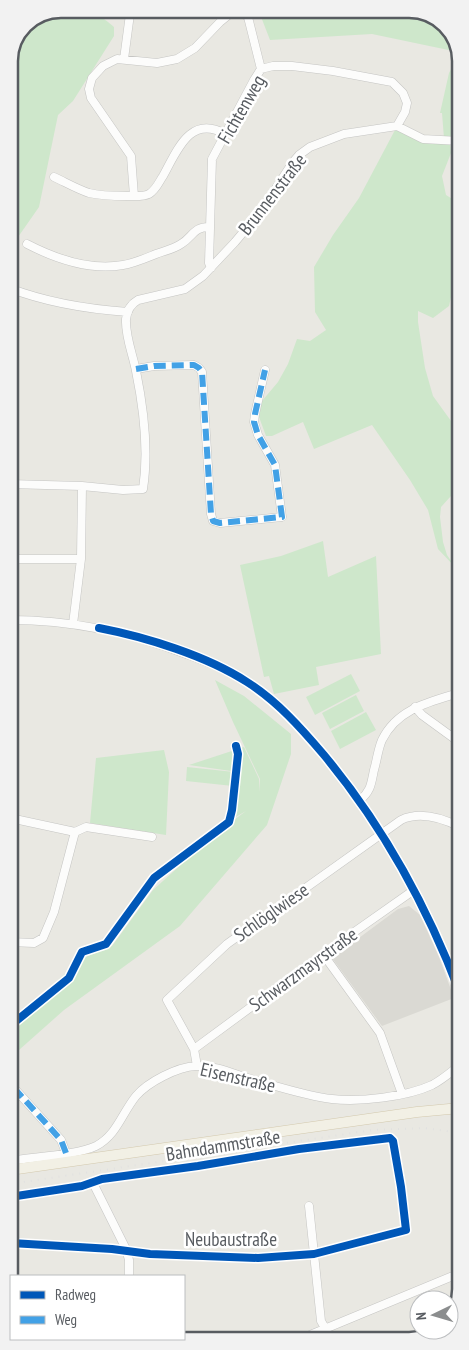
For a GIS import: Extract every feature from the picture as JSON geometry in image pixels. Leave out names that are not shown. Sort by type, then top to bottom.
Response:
[{"type":"main road","points":[[18,1169],[417,1112],[452,1109]]},
{"type":"street","points":[[124,59],[129,18]]},
{"type":"street","points":[[134,196],[131,156],[95,105],[89,89],[92,78],[103,66],[112,61],[124,59],[157,63],[170,62],[184,56],[195,48],[224,18]]},
{"type":"street","points":[[248,18],[261,69]]},
{"type":"street","name":"Fichtenweg","points":[[211,268],[209,263],[212,161],[261,69],[274,66],[292,66],[333,71],[392,82],[403,93],[406,103],[405,112],[397,126]]},
{"type":"street","points":[[397,126],[423,139],[452,141]]},
{"type":"street","name":"Brunnenstraße","points":[[128,312],[138,300],[185,289],[194,284],[211,268],[256,216],[293,162],[303,152],[319,143],[344,134],[397,126]]},
{"type":"street","points":[[54,177],[90,193],[108,196],[148,194],[154,190],[182,142],[196,130],[208,128],[225,134]]},
{"type":"street","points":[[27,244],[52,256],[76,263],[120,266],[180,245],[199,228],[210,227]]},
{"type":"street","points":[[18,291],[66,305],[128,312],[126,326],[136,369],[145,440],[143,489],[123,490],[82,486],[18,484]]},
{"type":"street","points":[[136,369],[154,366],[194,365],[202,372],[211,514],[214,521],[220,523],[282,517],[275,465],[258,435],[254,422],[264,370]]},
{"type":"street","points":[[73,624],[80,559],[82,486]]},
{"type":"street","points":[[18,559],[80,559]]},
{"type":"street","points":[[18,620],[73,624],[119,632],[154,642],[205,661],[248,683],[272,701],[299,726],[328,759],[382,832],[414,890],[452,974]]},
{"type":"street","points":[[360,800],[369,792],[379,749],[385,734],[400,718],[416,707],[452,695]]},
{"type":"street","points":[[416,707],[422,715],[452,737]]},
{"type":"street","name":"Schlöglwiese","points":[[194,1048],[166,1000],[227,944],[382,832],[406,818],[420,815],[437,818],[452,824]]},
{"type":"street","points":[[18,820],[75,832],[86,827],[152,837]]},
{"type":"street","points":[[18,942],[34,943],[46,934],[54,912],[75,832]]},
{"type":"street","name":"Schwarzmayrstraße","points":[[194,1048],[414,890]]},
{"type":"street","points":[[323,954],[380,1033],[402,1094]]},
{"type":"street","points":[[194,1048],[197,1066]]},
{"type":"street","name":"Eisenstraße","points":[[18,1160],[82,1150],[97,1145],[114,1131],[141,1092],[179,1069],[197,1066],[330,1098],[353,1099],[402,1094],[431,1086],[452,1071]]},
{"type":"street","points":[[18,1092],[61,1140],[66,1153]]},
{"type":"street","name":"Bahndammstraße","points":[[18,1196],[82,1186],[102,1179],[386,1138],[393,1141],[401,1187]]},
{"type":"street","points":[[93,1183],[105,1203],[127,1252],[129,1275]]},
{"type":"street","name":"Neubaustraße","points":[[18,1244],[127,1252],[258,1258],[314,1254],[406,1230],[401,1187]]},
{"type":"street","points":[[309,1206],[322,1321],[325,1328]]},
{"type":"street","points":[[316,1332],[452,1276]]},
{"type":"shaded area","points":[[409,906],[420,915],[439,957],[452,993],[452,999],[382,1026],[332,958],[398,909]]},
{"type":"green space","points":[[52,18],[103,18],[114,27],[114,36],[73,101],[58,115],[39,207],[18,237],[18,52],[30,30],[44,21]]},
{"type":"green space","points":[[261,18],[411,18],[425,21],[437,28],[446,39],[450,50],[372,34],[270,40]]},
{"type":"green space","points":[[452,67],[452,138],[444,138],[442,113],[440,113]]},
{"type":"green space","points":[[395,130],[450,143],[451,153],[442,176],[446,195],[452,199],[452,293],[449,306],[433,318],[418,311],[418,322],[425,368],[433,396],[452,422],[452,496],[441,507],[440,517],[443,542],[452,564],[438,549],[428,510],[372,425],[314,449],[303,422],[272,436],[266,436],[259,417],[262,401],[278,382],[288,364],[297,339],[310,341],[326,330],[315,312],[314,267],[333,235],[359,198]]},
{"type":"green space","points":[[323,541],[328,577],[376,556],[381,654],[316,667],[319,685],[274,694],[269,676],[264,677],[240,565],[281,556]]},
{"type":"green space","points":[[351,674],[360,691],[315,715],[306,697]]},
{"type":"green space","points":[[215,680],[244,696],[291,734],[291,754],[267,825],[180,926],[64,1010],[18,1051],[18,1017],[81,959],[112,946],[153,890],[215,834],[246,811],[234,818],[238,772],[189,765],[244,747],[259,779],[260,792],[260,779]]},
{"type":"green space","points":[[356,695],[364,711],[330,729],[322,713]]},
{"type":"green space","points":[[366,712],[376,730],[340,749],[331,731]]},
{"type":"green space","points":[[164,750],[169,772],[166,835],[90,823],[96,758]]},
{"type":"green space","points":[[187,767],[234,772],[233,786],[186,781]]},
{"type":"railway","points":[[18,1183],[373,1130],[425,1128],[452,1132]]},
{"type":"marked path","points":[[136,369],[154,366],[194,365],[202,372],[211,514],[213,521],[220,523],[282,517],[275,465],[258,435],[254,422],[265,370]]},
{"type":"marked path","points":[[18,1092],[61,1140],[66,1153]]},
{"type":"cycle path","points":[[99,628],[156,642],[214,664],[258,689],[288,716],[324,755],[366,810],[418,898],[452,973]]},
{"type":"cycle path","points":[[18,1019],[69,978],[82,952],[106,944],[154,878],[229,822],[238,754],[236,746]]},
{"type":"cycle path","points":[[18,1196],[82,1186],[102,1179],[198,1166],[299,1149],[390,1138],[393,1141],[406,1230],[314,1254],[258,1258],[150,1254],[112,1249],[18,1243]]}]
